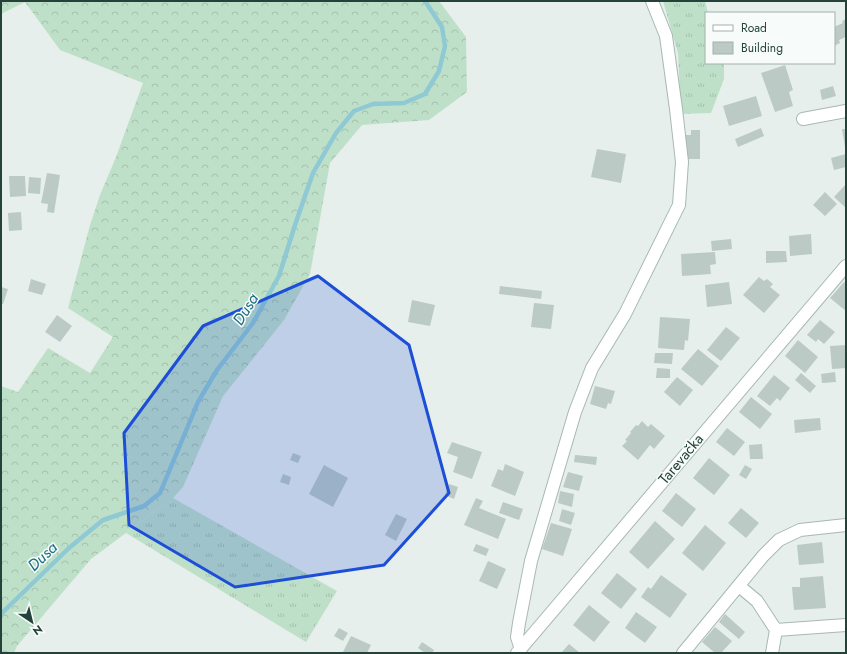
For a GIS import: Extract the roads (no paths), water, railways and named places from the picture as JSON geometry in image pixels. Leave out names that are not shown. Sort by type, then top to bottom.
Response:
[{"type":"street","points":[[519,651],[517,637],[531,561],[575,412],[592,368],[625,314],[679,205],[682,162],[676,109],[666,36],[652,1]]},
{"type":"street","points":[[803,119],[846,111]]},
{"type":"street","name":"Tarevačka","points":[[519,651],[846,266]]},
{"type":"street","points":[[683,653],[763,556],[779,540],[800,530],[846,525]]},
{"type":"street","points":[[739,586],[758,601],[776,630],[772,653]]},
{"type":"street","points":[[776,630],[846,625]]},
{"type":"waterway","name":"Dusa","points":[[1,614],[69,548],[103,520],[144,506],[160,493],[198,402],[217,370],[253,323],[279,276],[313,173],[336,133],[354,111],[373,104],[404,103],[425,94],[439,71],[445,46],[442,27],[425,1]]}]
